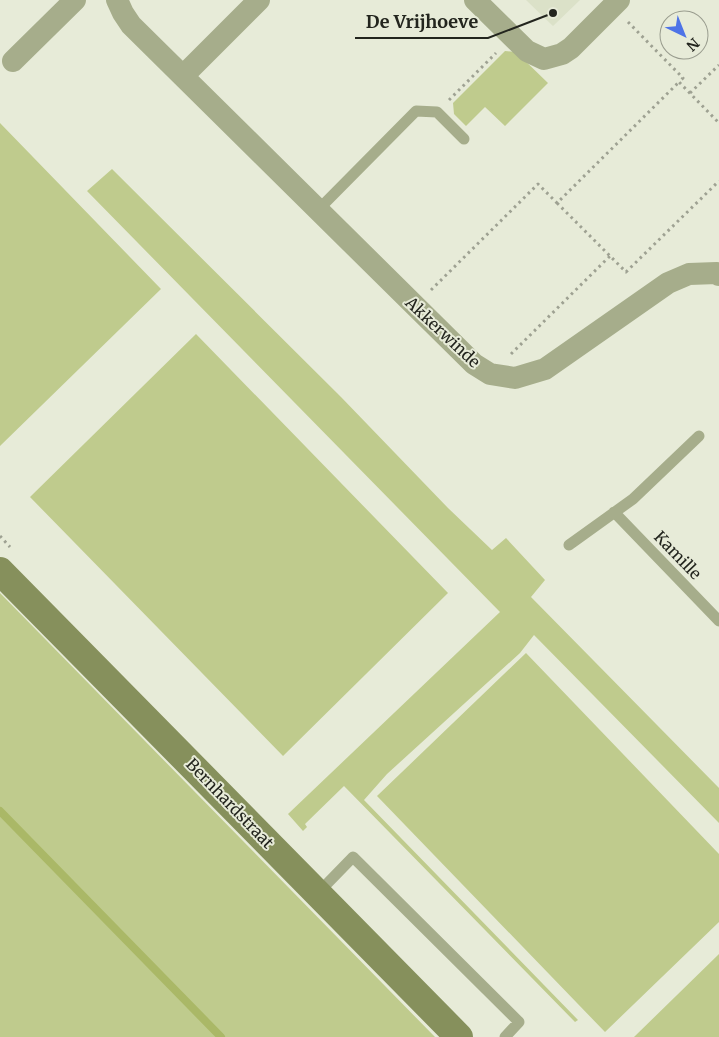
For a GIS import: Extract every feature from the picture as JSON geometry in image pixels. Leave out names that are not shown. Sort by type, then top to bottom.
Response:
[{"type":"street","points":[[13,61],[75,0]]},
{"type":"street","name":"Akkerwinde","points":[[117,0],[122,13],[131,26],[474,364],[490,374],[515,378],[545,369],[668,283],[689,274],[718,268]]},
{"type":"street","points":[[182,76],[259,0]]},
{"type":"street","points":[[475,0],[527,51],[544,59],[562,54],[571,48],[616,3]]},
{"type":"street","name":"Bernhardstraat","points":[[0,571],[459,1037]]},
{"type":"lane","points":[[318,210],[416,111],[437,112],[464,139]]},
{"type":"lane","points":[[569,545],[633,499],[699,436]]},
{"type":"lane","name":"Kamille","points":[[614,512],[719,621]]},
{"type":"lane","points":[[318,893],[353,858],[519,1022],[504,1037]]},
{"type":"path","points":[[557,203],[683,78],[616,3]]},
{"type":"path","points":[[437,112],[512,37]]},
{"type":"path","points":[[690,93],[719,65]]},
{"type":"path","points":[[679,82],[719,124]]},
{"type":"path","points":[[415,306],[538,184],[626,272],[719,181]]},
{"type":"path","points":[[490,374],[610,256]]},
{"type":"shaded area","points":[[526,0],[580,0],[553,26]]},
{"type":"green space","points":[[505,51],[516,52],[548,83],[505,126],[485,107],[466,126],[454,114],[453,103]]},
{"type":"green space","points":[[0,123],[161,289],[0,446]]},
{"type":"green space","points":[[112,169],[492,550],[506,538],[545,580],[531,597],[719,788],[719,823],[534,635],[520,653],[387,774],[364,800],[578,1020],[575,1022],[344,786],[305,824],[307,827],[303,831],[288,814],[500,612],[87,191]]},
{"type":"green space","points":[[196,334],[448,593],[283,756],[30,497]]},
{"type":"green space","points":[[0,593],[435,1037],[0,1037]]},
{"type":"green space","points":[[526,653],[719,854],[719,922],[605,1032],[377,796]]},
{"type":"green space","points":[[719,954],[719,1037],[634,1037]]},
{"type":"waterway","points":[[0,811],[221,1037]]},
{"type":"place","name":"De Vrijhoeve","points":[[553,13]]}]
